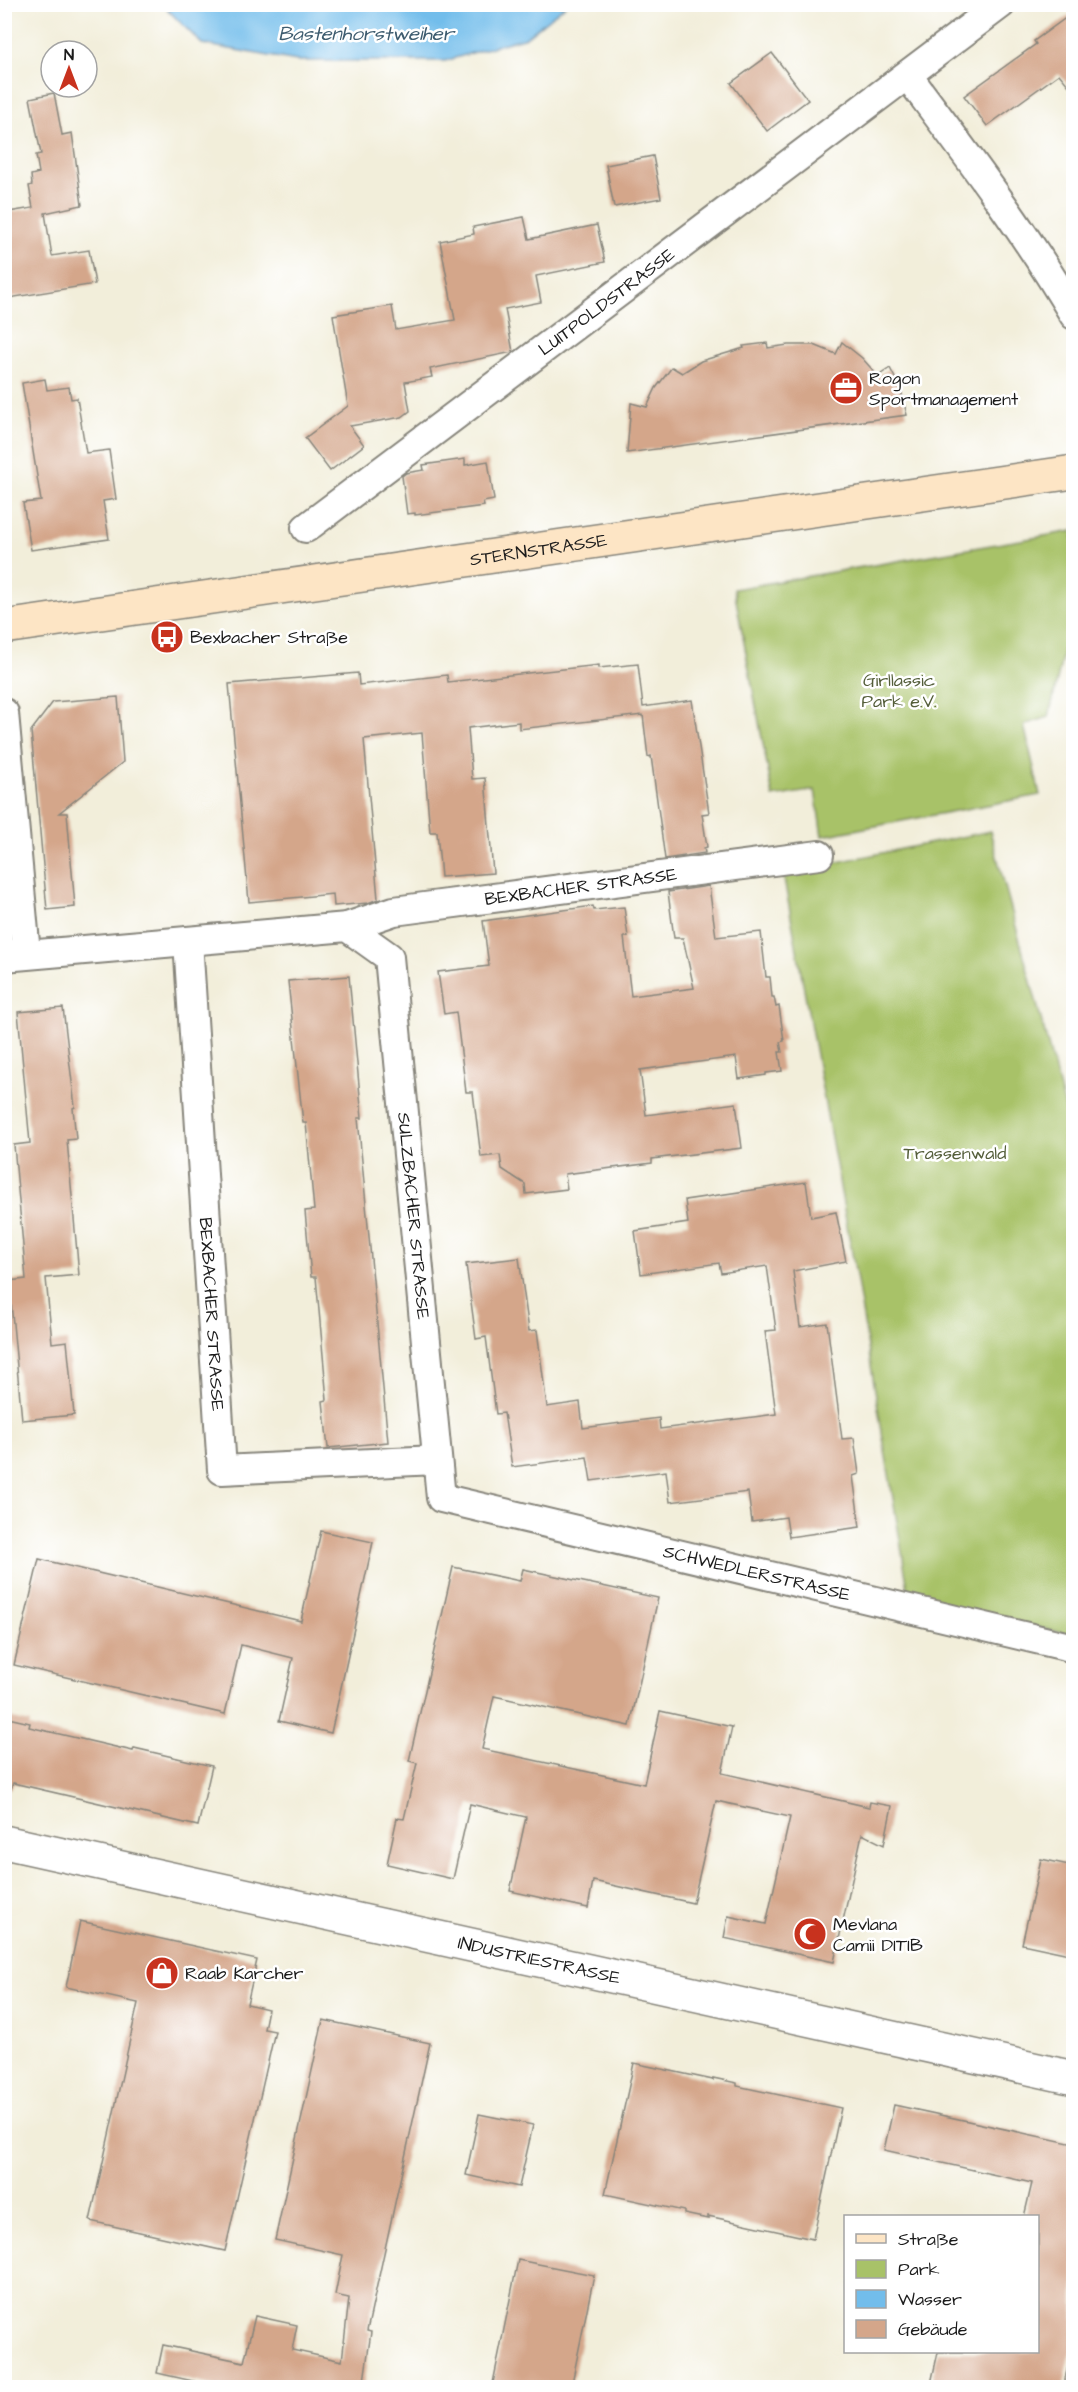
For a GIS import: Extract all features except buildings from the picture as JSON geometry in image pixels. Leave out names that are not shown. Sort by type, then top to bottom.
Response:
[{"type":"main road","name":"STERNSTRASSE","points":[[4,627],[915,497],[1074,472]]},
{"type":"street","name":"LUITPOLDSTRASSE","points":[[306,528],[1001,4]]},
{"type":"street","points":[[908,76],[1045,264],[1074,315]]},
{"type":"street","points":[[4,713],[15,955]]},
{"type":"street","name":"BEXBACHER STRASSE","points":[[15,955],[188,941],[358,935],[394,911],[819,855]]},
{"type":"street","name":"SULZBACHER STRASSE","points":[[358,935],[389,957],[441,1498]]},
{"type":"street","name":"BEXBACHER STRASSE","points":[[188,941],[222,1470],[437,1460]]},
{"type":"street","name":"SCHWEDLERSTRASSE","points":[[441,1498],[1074,1648]]},
{"type":"street","name":"INDUSTRIESTRASSE","points":[[4,1842],[1074,2078]]},
{"type":"green space","name":"Girllassic Park e.V.","points":[[1073,531],[1073,608],[1049,717],[1024,725],[1040,795],[822,836],[815,790],[773,797],[734,589]]},
{"type":"green space","name":"Trassenwald","points":[[990,831],[1073,1137],[1073,1635],[910,1601],[856,1275],[783,873]]},
{"type":"water","name":"Bastenhorstweiher","points":[[166,4],[566,5],[526,37],[445,61],[297,61],[202,44],[168,10]]},
{"type":"place","name":"Rogon Sportmanagement","points":[[846,388]]},
{"type":"place","name":"Bexbacher Straße","points":[[167,637]]},
{"type":"place","name":"Mevlana Camii DITIB","points":[[810,1934]]},
{"type":"place","name":"Raab Karcher","points":[[162,1973]]}]
